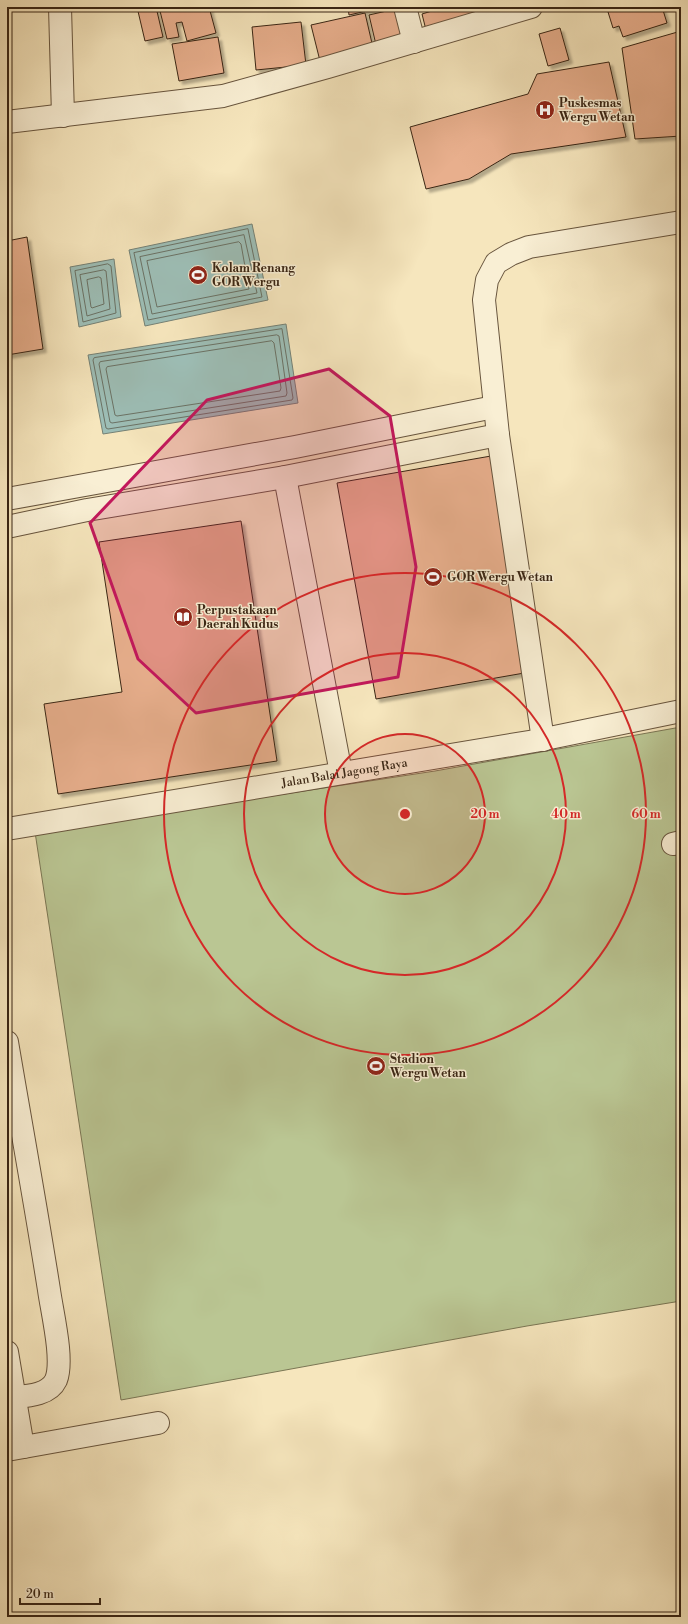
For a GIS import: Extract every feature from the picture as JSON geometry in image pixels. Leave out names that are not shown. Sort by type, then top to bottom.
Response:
[{"type":"street","points":[[60,7],[63,116]]},
{"type":"street","points":[[405,7],[414,42]]},
{"type":"street","points":[[7,122],[223,96],[531,7]]},
{"type":"street","points":[[543,740],[494,406],[484,300],[487,280],[496,263],[511,254],[529,247],[681,222]]},
{"type":"street","points":[[7,499],[295,447],[494,406]]},
{"type":"street","points":[[7,527],[87,510],[285,477],[498,434]]},
{"type":"street","points":[[285,477],[341,773]]},
{"type":"street","name":"Jalan Balai Jagong Raya","points":[[7,829],[543,740],[681,711]]},
{"type":"street","points":[[7,1042],[47,1280],[58,1353],[59,1370],[55,1382],[45,1391],[31,1395],[11,1397]]},
{"type":"street","points":[[7,1352],[15,1448],[158,1424]]},
{"type":"highlighted area","points":[[329,369],[390,416],[416,567],[398,677],[196,713],[138,659],[90,523],[207,400]]},
{"type":"green space","name":"Stadion Wergu Wetan","points":[[681,727],[681,1301],[527,1326],[121,1400],[35,832],[435,771]]},
{"type":"water","name":"Kolam Renang GOR Wergu","points":[[252,224],[268,300],[145,326],[129,250]]},
{"type":"water","points":[[114,259],[121,317],[79,327],[70,267]]},
{"type":"water","points":[[286,324],[298,403],[103,434],[88,355]]},
{"type":"building","points":[[137,7],[156,7],[163,37],[145,41]]},
{"type":"building","points":[[159,7],[209,7],[216,33],[187,41],[182,22],[176,23],[179,37],[167,39]]},
{"type":"building","points":[[348,7],[384,7],[349,15]]},
{"type":"building","points":[[445,7],[475,7],[478,16],[426,30],[422,14]]},
{"type":"building","points":[[622,7],[662,7],[667,23],[623,37],[619,26],[613,28],[608,12]]},
{"type":"building","points":[[400,8],[408,42],[377,49],[369,15]]},
{"type":"building","points":[[365,13],[374,52],[321,65],[311,25]]},
{"type":"building","points":[[301,22],[306,65],[256,70],[252,27]]},
{"type":"building","points":[[560,28],[569,60],[548,66],[539,34]]},
{"type":"building","points":[[681,31],[681,136],[635,139],[622,48]]},
{"type":"building","points":[[218,37],[224,73],[179,81],[172,44]]},
{"type":"building","name":"Puskesmas Wergu Wetan","points":[[609,62],[626,137],[511,154],[469,179],[426,189],[410,127],[528,94],[537,74]]},
{"type":"building","points":[[27,237],[43,349],[7,355],[7,241]]},
{"type":"building","name":"GOR Wergu Wetan","points":[[491,456],[530,672],[376,699],[337,483]]},
{"type":"building","name":"Perpustakaan Daerah Kudus","points":[[241,521],[277,761],[58,794],[44,704],[122,692],[99,542]]},
{"type":"place","name":"Puskesmas Wergu Wetan","points":[[545,110]]},
{"type":"place","name":"Kolam Renang GOR Wergu","points":[[198,275]]},
{"type":"place","name":"GOR Wergu Wetan","points":[[433,577]]},
{"type":"place","name":"Perpustakaan Daerah Kudus","points":[[183,617]]},
{"type":"place","name":"Stadion Wergu Wetan","points":[[376,1066]]}]
